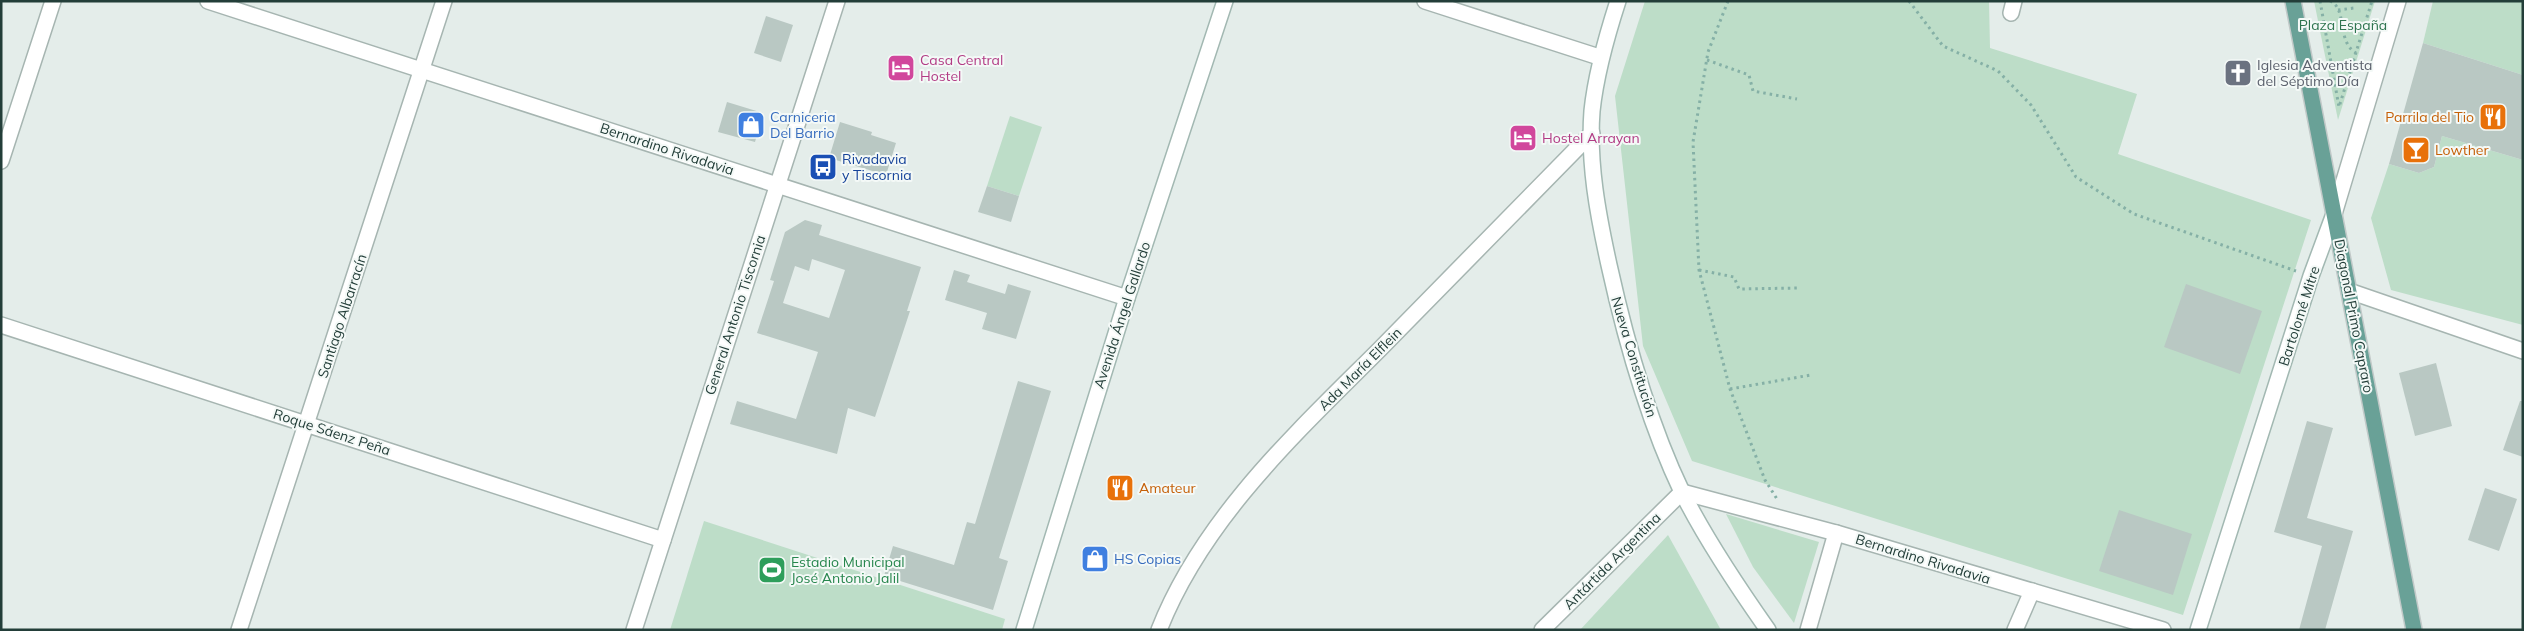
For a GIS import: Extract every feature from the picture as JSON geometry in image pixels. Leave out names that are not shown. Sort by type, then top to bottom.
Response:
[{"type":"main road","name":"Diagonal Primo Capraro","points":[[2293,1],[2414,630]]},
{"type":"street","points":[[1,161],[53,1]]},
{"type":"street","name":"Bernardino Rivadavia","points":[[208,1],[1127,298]]},
{"type":"street","name":"Santiago Albarracín","points":[[240,630],[444,1]]},
{"type":"street","name":"General Antonio Tiscornia","points":[[634,630],[837,1]]},
{"type":"street","name":"Avenida Ángel Gallardo","points":[[1024,630],[1127,298],[1225,1]]},
{"type":"street","points":[[1425,1],[1599,58],[1618,1]]},
{"type":"street","name":"Bartolomé Mitre","points":[[2198,630],[2311,276],[2334,214],[2398,1]]},
{"type":"street","name":"Nueva Constitución","points":[[1599,58],[1592,113],[1597,214],[1614,291],[1650,412],[1682,492],[1728,572],[1768,630]]},
{"type":"street","name":"Ada María Elflein","points":[[1159,630],[1166,613],[1200,551],[1248,489],[1298,432],[1592,133]]},
{"type":"street","points":[[2349,291],[2523,351]]},
{"type":"street","name":"Roque Sáenz Peña","points":[[1,325],[663,540]]},
{"type":"street","name":"Bernardino Rivadavia","points":[[1682,492],[1836,533],[2163,630]]},
{"type":"street","name":"Antártida Argentina","points":[[1542,630],[1682,492]]},
{"type":"street","points":[[1808,630],[1836,533]]},
{"type":"street","points":[[2015,630],[2032,591]]},
{"type":"path","points":[[1728,1],[1707,60],[1693,142],[1698,270],[1730,389],[1765,480],[1790,520]]},
{"type":"path","points":[[1908,1],[1943,46],[1998,71],[2030,105],[2076,177],[2134,214],[2311,276]]},
{"type":"path","points":[[2320,1],[2339,107],[2372,1]]},
{"type":"path","points":[[2330,1],[2338,10],[2345,41],[2350,49],[2356,53]]},
{"type":"path","points":[[2338,10],[2354,8]]},
{"type":"path","points":[[1707,60],[1749,75],[1753,91],[1797,99]]},
{"type":"path","points":[[1698,270],[1734,277],[1740,289],[1798,288]]},
{"type":"path","points":[[1730,389],[1811,376]]},
{"type":"green space","points":[[1645,1],[1989,1],[1990,48],[2137,94],[2118,154],[2311,220],[2183,615],[1692,461],[1643,346],[1615,96]]},
{"type":"green space","name":"Plaza España","points":[[2314,1],[2375,1],[2338,120]]},
{"type":"green space","points":[[2433,1],[2523,1],[2523,75],[2423,43]]},
{"type":"green space","points":[[1010,116],[1042,127],[1019,196],[987,186]]},
{"type":"green space","points":[[2442,136],[2523,160],[2523,325],[2391,290],[2371,218],[2389,164],[2419,173],[2434,167]]},
{"type":"green space","points":[[1726,514],[1819,542],[1794,623],[1753,567]]},
{"type":"green space","name":"Estadio Municipal José Antonio Jalil","points":[[704,521],[1005,619],[1002,630],[670,630]]},
{"type":"green space","points":[[1668,535],[1721,630],[1580,630]]},
{"type":"building","points":[[766,16],[793,25],[781,62],[754,53]]},
{"type":"building","points":[[2423,43],[2523,75],[2523,160],[2442,136],[2434,167],[2419,173],[2389,164]]},
{"type":"building","points":[[727,102],[763,113],[755,142],[718,132]]},
{"type":"building","points":[[840,122],[872,132],[871,135],[896,143],[886,175],[829,158]]},
{"type":"building","points":[[987,186],[1019,196],[1011,222],[978,212]]},
{"type":"building","points":[[805,220],[822,225],[819,235],[921,267],[907,311],[910,311],[875,417],[848,408],[837,454],[730,424],[737,401],[796,419],[818,352],[757,333],[774,281],[770,280],[785,232]],"holes":[[[812,259],[845,270],[829,318],[783,303],[795,266],[809,271]]]},
{"type":"building","points":[[954,270],[970,275],[967,282],[1005,294],[1008,284],[1031,291],[1016,339],[982,329],[987,313],[945,300]]},
{"type":"building","points":[[2186,284],[2262,311],[2240,374],[2164,347]]},
{"type":"building","points":[[2436,363],[2452,426],[2415,436],[2399,373]]},
{"type":"building","points":[[1018,381],[1051,391],[999,558],[1008,561],[993,610],[884,576],[893,546],[954,565],[967,522],[975,524]]},
{"type":"building","points":[[2520,401],[2523,401],[2523,457],[2503,450]]},
{"type":"building","points":[[2307,421],[2333,428],[2307,518],[2353,531],[2325,630],[2299,630],[2322,546],[2274,532]]},
{"type":"building","points":[[2485,488],[2517,499],[2499,551],[2468,540]]},
{"type":"building","points":[[2119,510],[2192,534],[2173,595],[2099,571]]},
{"type":"place","name":"Casa Central Hostel","points":[[901,68]]},
{"type":"place","name":"Iglesia Adventista del Séptimo Día","points":[[2238,73]]},
{"type":"place","name":"Parrila del Tio","points":[[2493,117]]},
{"type":"place","name":"Carniceria Del Barrio","points":[[751,125]]},
{"type":"place","name":"Hostel Arrayan","points":[[1523,138]]},
{"type":"place","name":"Lowther","points":[[2416,150]]},
{"type":"place","name":"Rivadavia y Tiscornia","points":[[823,167]]},
{"type":"place","name":"Amateur","points":[[1120,488]]},
{"type":"place","name":"HS Copias","points":[[1095,559]]},
{"type":"place","name":"Estadio Municipal José Antonio Jalil","points":[[772,570]]}]
